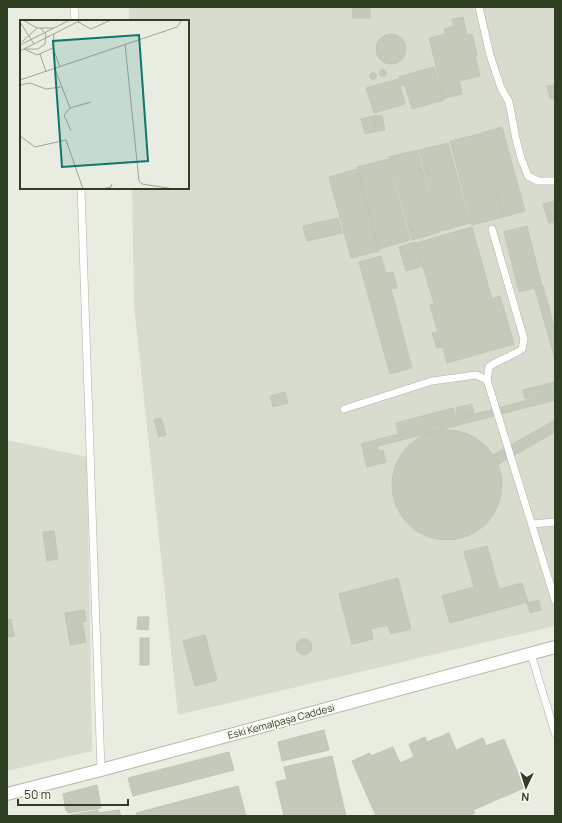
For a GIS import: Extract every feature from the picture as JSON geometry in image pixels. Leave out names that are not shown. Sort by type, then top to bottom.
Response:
[{"type":"street","name":"Eski Kemalpaşa Caddesi","points":[[7,794],[555,647]]},
{"type":"lane","points":[[74,7],[75,20]]},
{"type":"lane","points":[[479,7],[490,55],[501,88],[509,102],[516,139],[528,176],[538,182],[555,181]]},
{"type":"lane","points":[[81,189],[101,770]]},
{"type":"lane","points":[[492,229],[524,339],[522,349],[512,356],[495,362],[489,366],[487,380],[555,600]]},
{"type":"lane","points":[[344,409],[432,381],[476,375],[487,380]]},
{"type":"lane","points":[[532,524],[555,522]]},
{"type":"lane","points":[[531,654],[555,733]]},
{"type":"shaded area","points":[[129,7],[555,7],[555,626],[178,715],[134,305],[132,189],[189,189],[189,20],[129,20]]},
{"type":"shaded area","points":[[7,440],[87,457],[92,751],[7,771]]},
{"type":"building","points":[[353,7],[370,7],[370,18],[352,18]]},
{"type":"building","points":[[463,17],[467,35],[472,34],[480,76],[459,81],[462,94],[444,98],[429,38],[445,34],[444,29],[454,26],[452,19]]},
{"type":"building","points":[[391,34],[397,35],[405,43],[405,55],[397,63],[391,64],[385,63],[377,55],[376,49],[377,43],[385,35]]},
{"type":"building","points":[[434,67],[444,100],[412,109],[405,85],[401,86],[399,77]]},
{"type":"building","points":[[383,70],[386,73],[383,76],[380,73]]},
{"type":"building","points":[[373,73],[376,76],[373,79],[370,76]]},
{"type":"building","points":[[398,79],[405,104],[374,113],[366,88]]},
{"type":"building","points":[[555,85],[555,98],[550,99],[547,86]]},
{"type":"building","points":[[382,115],[385,130],[377,131],[374,116]]},
{"type":"building","points":[[373,116],[377,131],[365,134],[361,119]]},
{"type":"building","points":[[502,127],[525,211],[504,217],[481,133]]},
{"type":"building","points":[[480,134],[503,217],[472,225],[450,141]]},
{"type":"building","points":[[448,143],[470,223],[441,231],[419,150]]},
{"type":"building","points":[[417,150],[440,232],[412,240],[389,157]]},
{"type":"building","points":[[388,159],[410,240],[379,249],[357,167]]},
{"type":"building","points":[[357,169],[379,251],[351,258],[329,177]]},
{"type":"building","points":[[555,201],[555,222],[549,223],[543,204]]},
{"type":"building","points":[[338,218],[342,233],[307,241],[303,226]]},
{"type":"building","points":[[527,226],[542,286],[519,292],[504,232]]},
{"type":"building","points":[[472,227],[492,299],[500,296],[514,344],[447,363],[443,347],[437,348],[432,333],[438,332],[430,305],[434,304],[416,243]]},
{"type":"building","points":[[415,242],[422,266],[406,271],[399,247]]},
{"type":"building","points":[[381,256],[386,273],[393,272],[397,288],[391,289],[412,368],[390,374],[359,262]]},
{"type":"building","points":[[543,286],[555,330],[555,359],[535,289]]},
{"type":"building","points":[[555,382],[555,392],[525,399],[523,390]]},
{"type":"building","points":[[285,392],[288,403],[273,407],[270,396]]},
{"type":"building","points":[[555,393],[555,400],[363,450],[361,444]]},
{"type":"building","points":[[472,404],[474,414],[457,418],[456,408]]},
{"type":"building","points":[[453,408],[456,418],[398,433],[396,423]]},
{"type":"building","points":[[161,418],[166,435],[159,437],[154,420]]},
{"type":"building","points":[[555,420],[555,432],[499,464],[493,455]]},
{"type":"building","points":[[447,430],[468,434],[486,446],[498,464],[502,485],[498,506],[486,524],[468,536],[447,540],[426,536],[408,524],[396,506],[392,485],[396,464],[408,446],[426,434]]},
{"type":"building","points":[[377,447],[379,451],[383,450],[386,462],[367,467],[363,451]]},
{"type":"building","points":[[54,531],[58,559],[47,561],[43,532]]},
{"type":"building","points":[[487,546],[499,589],[522,583],[528,602],[450,623],[442,596],[474,587],[464,552]]},
{"type":"building","points":[[398,578],[411,629],[391,634],[388,625],[371,629],[373,639],[352,644],[339,594]]},
{"type":"building","points":[[539,600],[541,610],[530,613],[527,603]]},
{"type":"building","points":[[84,610],[86,621],[82,622],[86,642],[70,645],[65,613]]},
{"type":"building","points":[[138,617],[149,617],[148,630],[137,629]]},
{"type":"building","points":[[11,619],[14,636],[7,637],[7,620]]},
{"type":"building","points":[[205,635],[217,680],[195,686],[183,641]]},
{"type":"building","points":[[140,638],[149,638],[149,665],[140,665]]},
{"type":"building","points":[[301,639],[307,639],[312,644],[310,653],[307,655],[301,655],[296,650],[296,644]]},
{"type":"building","points":[[324,730],[329,750],[282,761],[278,742]]},
{"type":"building","points":[[449,733],[456,750],[483,738],[486,746],[504,739],[524,788],[473,810],[475,813],[467,816],[376,816],[352,761],[370,753],[371,756],[393,747],[400,763],[414,757],[409,744],[425,737],[427,742]]},
{"type":"building","points":[[229,752],[234,770],[133,796],[128,778]]},
{"type":"building","points":[[332,756],[346,816],[284,816],[276,782],[287,779],[284,767]]},
{"type":"building","points":[[97,785],[101,808],[68,813],[68,811],[66,811],[63,794]]},
{"type":"building","points":[[238,786],[246,816],[137,816],[136,813]]},
{"type":"building","points":[[98,810],[98,813],[119,810],[121,816],[66,816]]}]
